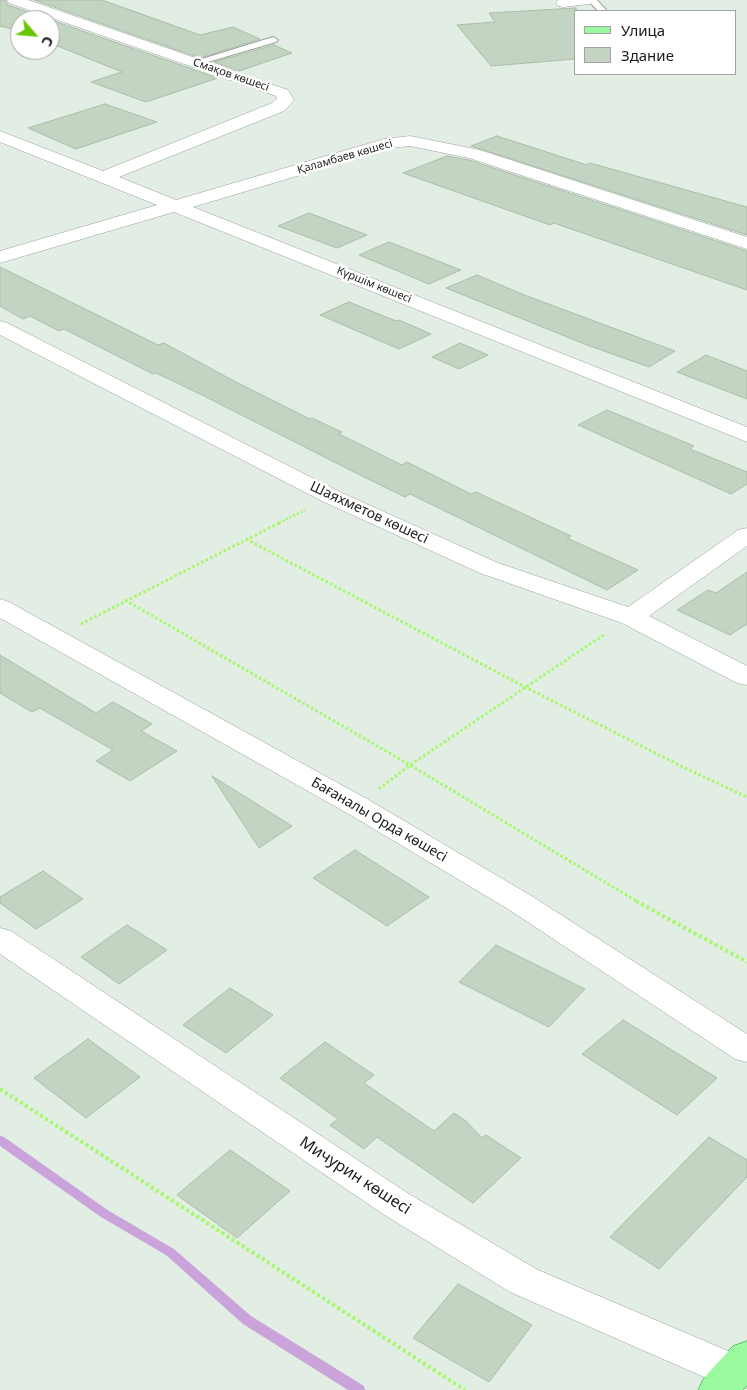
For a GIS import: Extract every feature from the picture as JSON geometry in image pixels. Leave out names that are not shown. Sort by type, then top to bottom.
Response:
[{"type":"street","name":"Смақов көшесі","points":[[14,0],[282,93],[286,100],[278,108],[104,177]]},
{"type":"street","points":[[563,3],[590,0]]},
{"type":"street","name":"Күршім көшесі","points":[[0,136],[747,435]]},
{"type":"street","name":"Қаламбаев көшесі","points":[[0,257],[390,143],[410,141],[474,154],[747,243]]},
{"type":"street","name":"Шаяхметов көшесі","points":[[0,327],[332,497],[489,568],[631,617],[747,677]]},
{"type":"street","points":[[631,617],[747,535]]},
{"type":"street","name":"Бағаналы Орда көшесі","points":[[0,607],[357,806],[519,902],[747,1050]]},
{"type":"street","name":"Мичурин көшесі","points":[[0,938],[396,1204],[524,1281],[733,1373]]},
{"type":"lane","points":[[590,0],[603,10]]},
{"type":"lane","points":[[194,62],[273,40]]},
{"type":"path","points":[[55,638],[125,600],[332,497]]},
{"type":"path","points":[[246,539],[525,687],[685,768],[747,797]]},
{"type":"path","points":[[125,600],[410,765],[646,908],[747,962]]},
{"type":"path","points":[[357,806],[410,765],[631,617]]},
{"type":"path","points":[[0,1089],[465,1390]]},
{"type":"building","points":[[0,0],[5,0],[8,5],[22,10],[10,10],[10,28],[0,26]]},
{"type":"building","points":[[34,0],[102,0],[200,35],[233,27],[260,39],[200,58]]},
{"type":"building","points":[[576,8],[574,10],[574,59],[491,66],[457,25],[495,22],[489,13]]},
{"type":"building","points":[[60,23],[218,78],[146,102],[91,82],[122,72],[60,47]]},
{"type":"building","points":[[274,45],[292,53],[239,71],[214,62]]},
{"type":"building","points":[[105,104],[157,122],[76,149],[28,128]]},
{"type":"building","points":[[497,136],[587,165],[590,163],[747,207],[747,235],[471,146]]},
{"type":"building","points":[[447,156],[469,160],[747,251],[747,290],[554,223],[550,225],[403,173]]},
{"type":"building","points":[[309,213],[367,235],[337,248],[278,226]]},
{"type":"building","points":[[389,242],[461,270],[429,284],[359,255]]},
{"type":"building","points":[[0,267],[158,345],[164,343],[310,419],[312,418],[342,432],[339,434],[402,465],[407,462],[471,494],[476,492],[571,536],[567,538],[638,570],[607,590],[410,494],[405,497],[202,395],[156,373],[153,374],[64,329],[59,331],[30,316],[23,319],[0,306]]},
{"type":"building","points":[[477,275],[527,296],[675,351],[649,367],[587,345],[446,288]]},
{"type":"building","points":[[349,302],[431,334],[399,349],[320,315]]},
{"type":"building","points":[[460,343],[488,355],[459,369],[432,357]]},
{"type":"building","points":[[706,355],[747,371],[747,399],[677,372]]},
{"type":"building","points":[[607,410],[694,446],[690,449],[747,472],[747,484],[731,494],[578,425]]},
{"type":"building","points":[[747,572],[747,624],[730,635],[677,610],[708,590],[716,593]]},
{"type":"building","points":[[0,655],[96,713],[113,702],[152,724],[141,731],[177,751],[130,781],[96,761],[113,750],[40,708],[32,712],[0,693]]},
{"type":"building","points":[[212,776],[292,826],[259,848]]},
{"type":"building","points":[[355,850],[429,897],[387,926],[313,878]]},
{"type":"building","points":[[43,871],[83,899],[36,929],[0,903],[0,897]]},
{"type":"building","points":[[127,925],[167,950],[119,984],[81,957]]},
{"type":"building","points":[[496,945],[585,989],[549,1027],[459,982]]},
{"type":"building","points":[[230,988],[273,1015],[226,1053],[183,1025]]},
{"type":"building","points":[[623,1020],[717,1078],[677,1115],[582,1054]]},
{"type":"building","points":[[88,1039],[140,1077],[86,1118],[34,1078]]},
{"type":"building","points":[[325,1042],[374,1075],[364,1083],[434,1131],[454,1113],[466,1121],[482,1138],[486,1135],[521,1158],[473,1203],[377,1137],[364,1149],[330,1125],[338,1119],[280,1078]]},
{"type":"building","points":[[709,1137],[747,1160],[747,1177],[659,1269],[610,1237]]},
{"type":"building","points":[[230,1150],[290,1191],[237,1238],[177,1195]]},
{"type":"building","points":[[458,1284],[532,1325],[489,1382],[413,1338]]},
{"type":"waterway","points":[[0,1140],[105,1214],[170,1252],[247,1320],[359,1390]]}]
